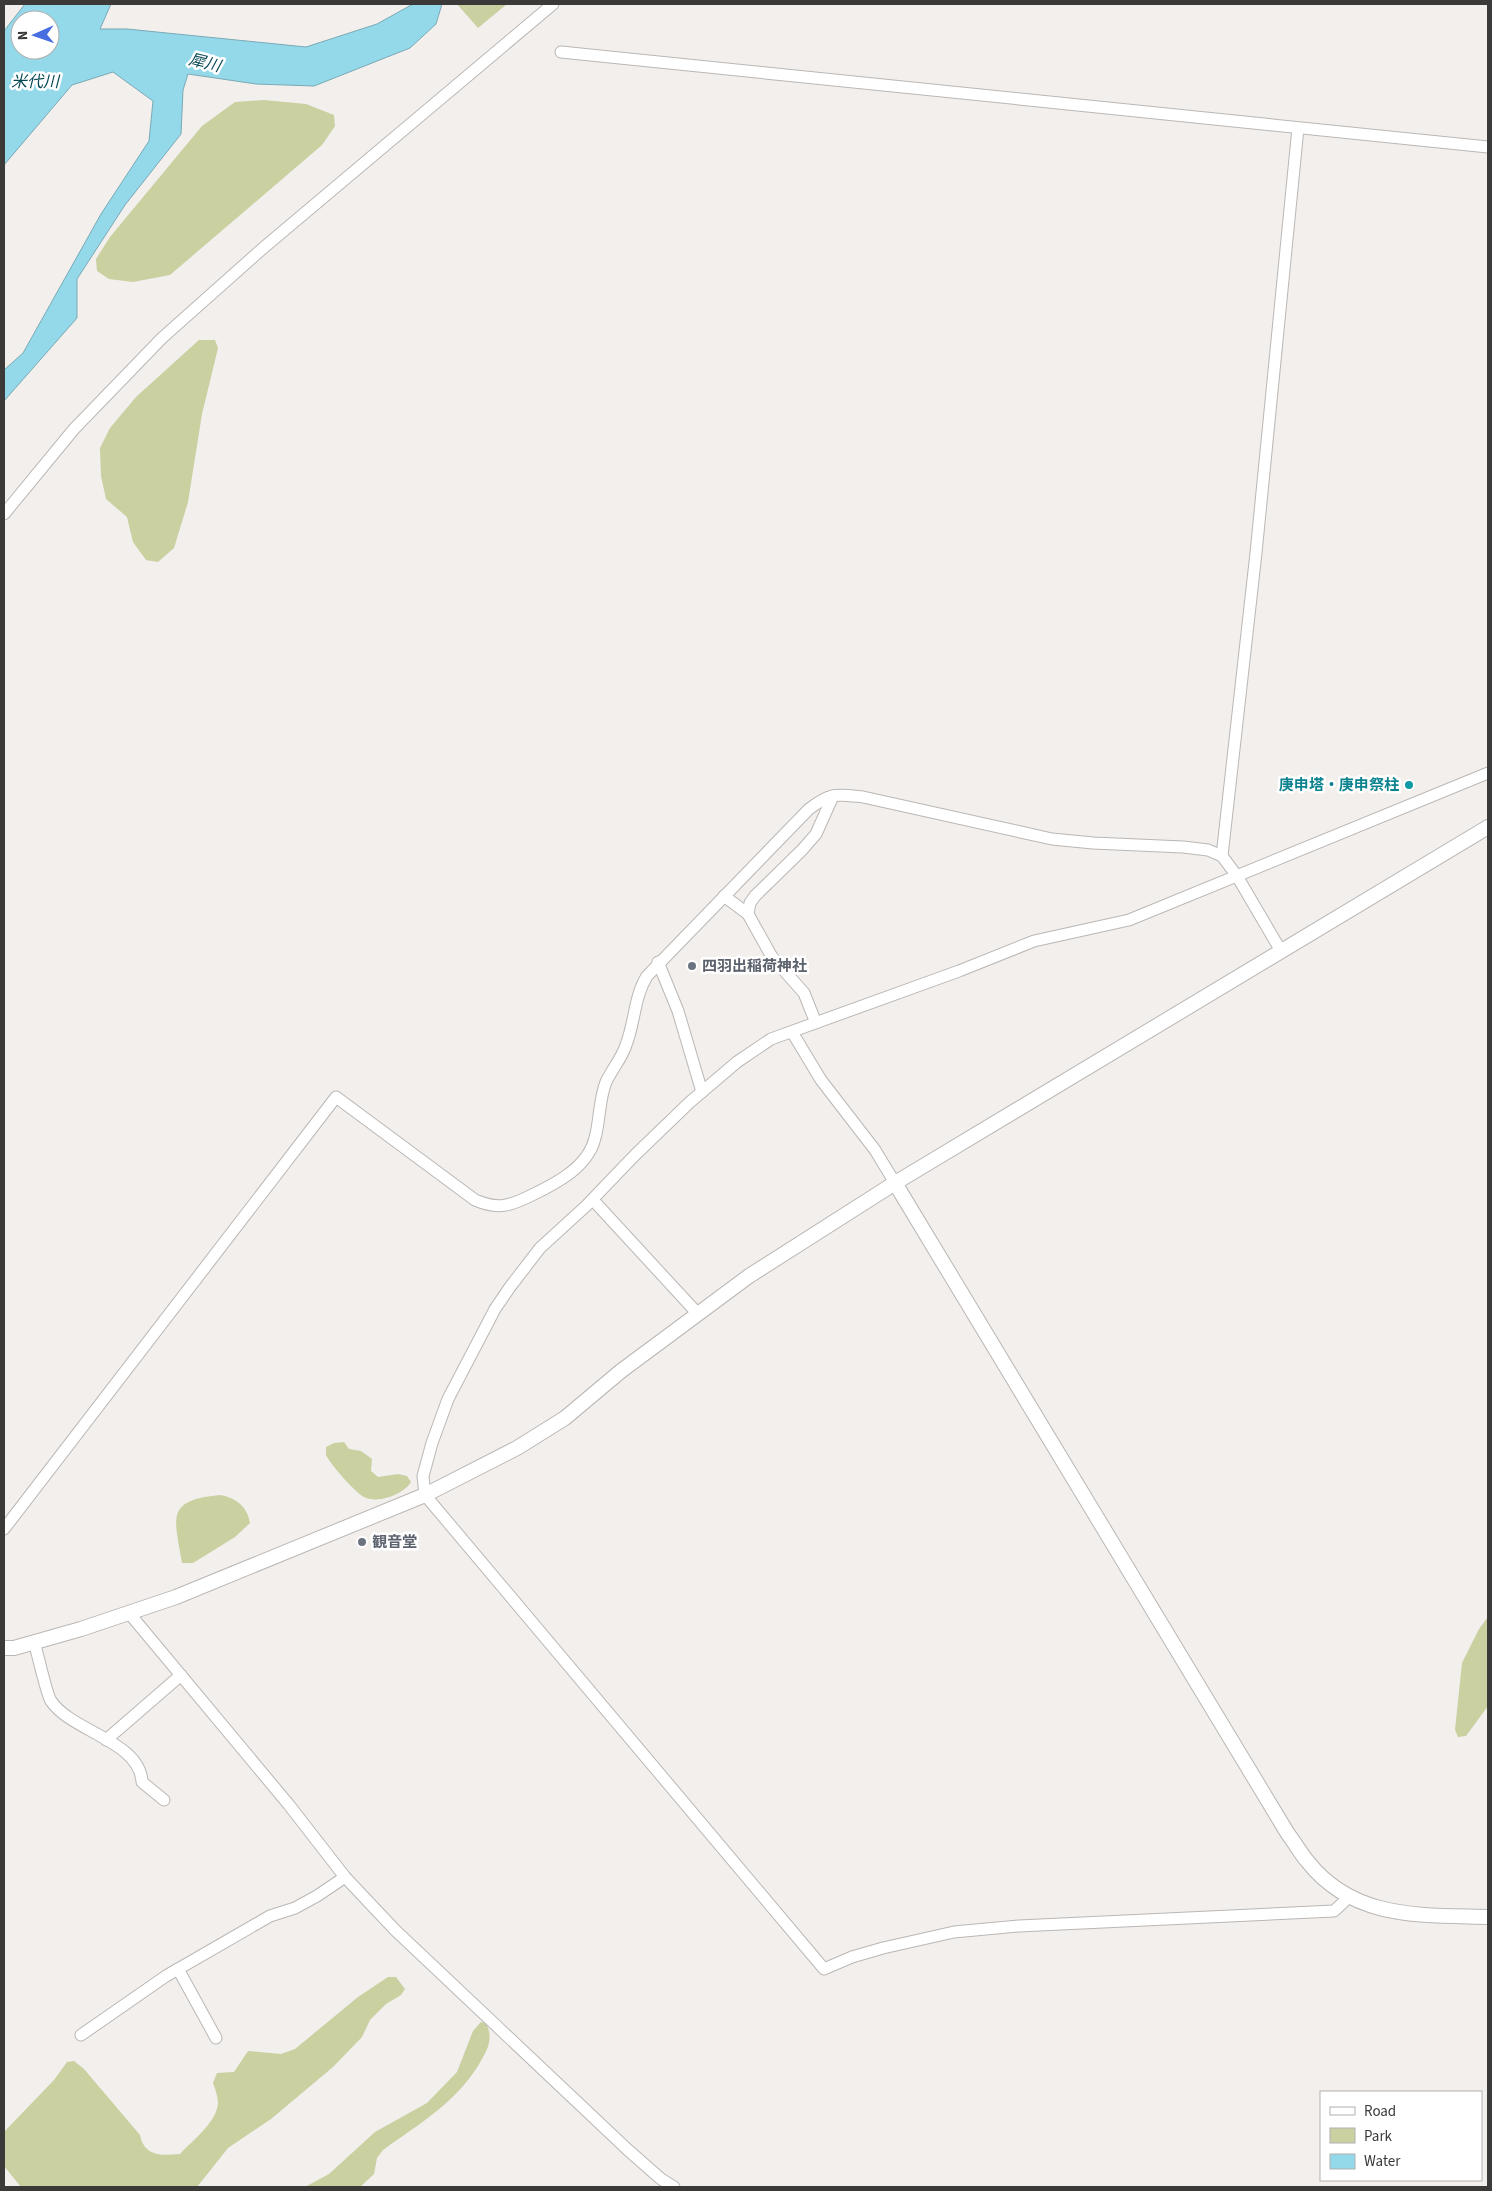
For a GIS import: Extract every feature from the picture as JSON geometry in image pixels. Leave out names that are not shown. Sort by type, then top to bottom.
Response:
[{"type":"street","points":[[4,514],[74,429],[162,338],[262,249],[553,4]]},
{"type":"street","points":[[562,52],[1488,147]]},
{"type":"street","points":[[1222,856],[1256,553],[1298,128]]},
{"type":"street","points":[[1349,1897],[1334,1911],[1019,1926],[954,1932],[867,1953],[824,1969],[426,1495],[423,1476],[432,1443],[448,1399],[494,1309],[540,1248],[593,1200],[635,1155],[702,1092],[737,1062],[771,1039],[958,972],[1034,941],[1129,920],[1488,773]]},
{"type":"street","points":[[4,1529],[336,1097],[475,1200],[491,1207],[516,1203],[547,1188],[580,1165],[590,1154],[606,1083],[626,1046],[643,982],[658,962],[809,809],[825,797],[843,794],[863,797],[1052,839],[1208,850],[1222,856],[1237,876],[1282,950]]},
{"type":"street","points":[[748,914],[750,903],[755,896],[816,834],[833,796]]},
{"type":"street","points":[[4,1648],[14,1648],[34,1642],[129,1613],[176,1596],[426,1495],[518,1448],[565,1418],[621,1371],[749,1276],[895,1183],[1488,827]]},
{"type":"street","points":[[724,896],[748,914],[772,957],[804,993],[816,1023]]},
{"type":"street","points":[[658,962],[678,1011],[702,1092]]},
{"type":"street","points":[[792,1032],[821,1080],[875,1150],[1288,1834],[1308,1863],[1329,1883],[1349,1897],[1373,1907],[1390,1912],[1488,1917]]},
{"type":"street","points":[[593,1200],[698,1314]]},
{"type":"street","points":[[129,1613],[345,1877],[396,1930],[628,2150],[660,2180],[674,2187]]},
{"type":"street","points":[[34,1642],[50,1700],[61,1711],[136,1762],[142,1782],[164,1800]]},
{"type":"street","points":[[106,1740],[181,1675]]},
{"type":"street","points":[[81,2035],[178,1969],[270,1916],[295,1908],[317,1896],[345,1877]]},
{"type":"street","points":[[178,1969],[216,2038]]},
{"type":"green space","points":[[457,4],[507,4],[478,28]]},
{"type":"green space","points":[[264,100],[306,104],[334,115],[335,126],[322,145],[170,275],[133,282],[109,279],[97,271],[96,259],[110,237],[202,126],[235,102]]},
{"type":"green space","points":[[199,340],[215,340],[218,348],[202,414],[188,502],[174,548],[158,562],[146,560],[133,542],[127,517],[106,499],[101,476],[100,448],[110,428],[136,397]]},
{"type":"green space","points":[[344,1442],[349,1449],[361,1451],[372,1459],[371,1471],[378,1477],[398,1474],[407,1476],[411,1482],[397,1494],[385,1498],[372,1499],[362,1496],[344,1479],[326,1455],[326,1447],[334,1443]]},
{"type":"green space","points":[[220,1495],[231,1498],[240,1504],[249,1517],[250,1523],[235,1537],[193,1563],[182,1563],[177,1535],[177,1514],[189,1502]]},
{"type":"green space","points":[[1488,1617],[1488,1706],[1466,1736],[1458,1737],[1455,1730],[1462,1663],[1479,1629]]},
{"type":"green space","points":[[388,1977],[396,1977],[405,1989],[401,1995],[386,2004],[370,2020],[362,2037],[333,2067],[271,2119],[228,2148],[197,2187],[21,2187],[4,2166],[4,2132],[54,2080],[67,2062],[74,2061],[84,2069],[140,2135],[142,2142],[149,2151],[166,2155],[180,2154],[209,2124],[217,2110],[218,2100],[213,2083],[217,2073],[234,2072],[248,2051],[281,2054],[295,2049],[358,1997]]},
{"type":"green space","points":[[481,2022],[486,2023],[490,2037],[484,2055],[473,2074],[438,2110],[383,2150],[377,2158],[374,2174],[360,2187],[305,2187],[329,2174],[375,2132],[427,2103],[457,2072],[473,2031]]},
{"type":"water","name":"米代川","points":[[25,4],[111,4],[100,29],[127,29],[306,47],[377,24],[413,4],[442,4],[436,24],[410,48],[314,86],[256,84],[188,74],[183,90],[181,134],[125,205],[77,279],[77,318],[4,401],[4,370],[23,353],[101,214],[149,141],[153,101],[113,72],[72,85],[4,165],[4,31],[10,23],[10,60],[60,60],[60,10],[20,10]]},
{"type":"place","name":"庚申塔・庚申祭柱","points":[[1409,785]]},
{"type":"place","name":"四羽出稲荷神社","points":[[692,966]]},
{"type":"place","name":"観音堂","points":[[362,1542]]},
{"type":"water label","name":"犀川","points":[[205,62]]}]
